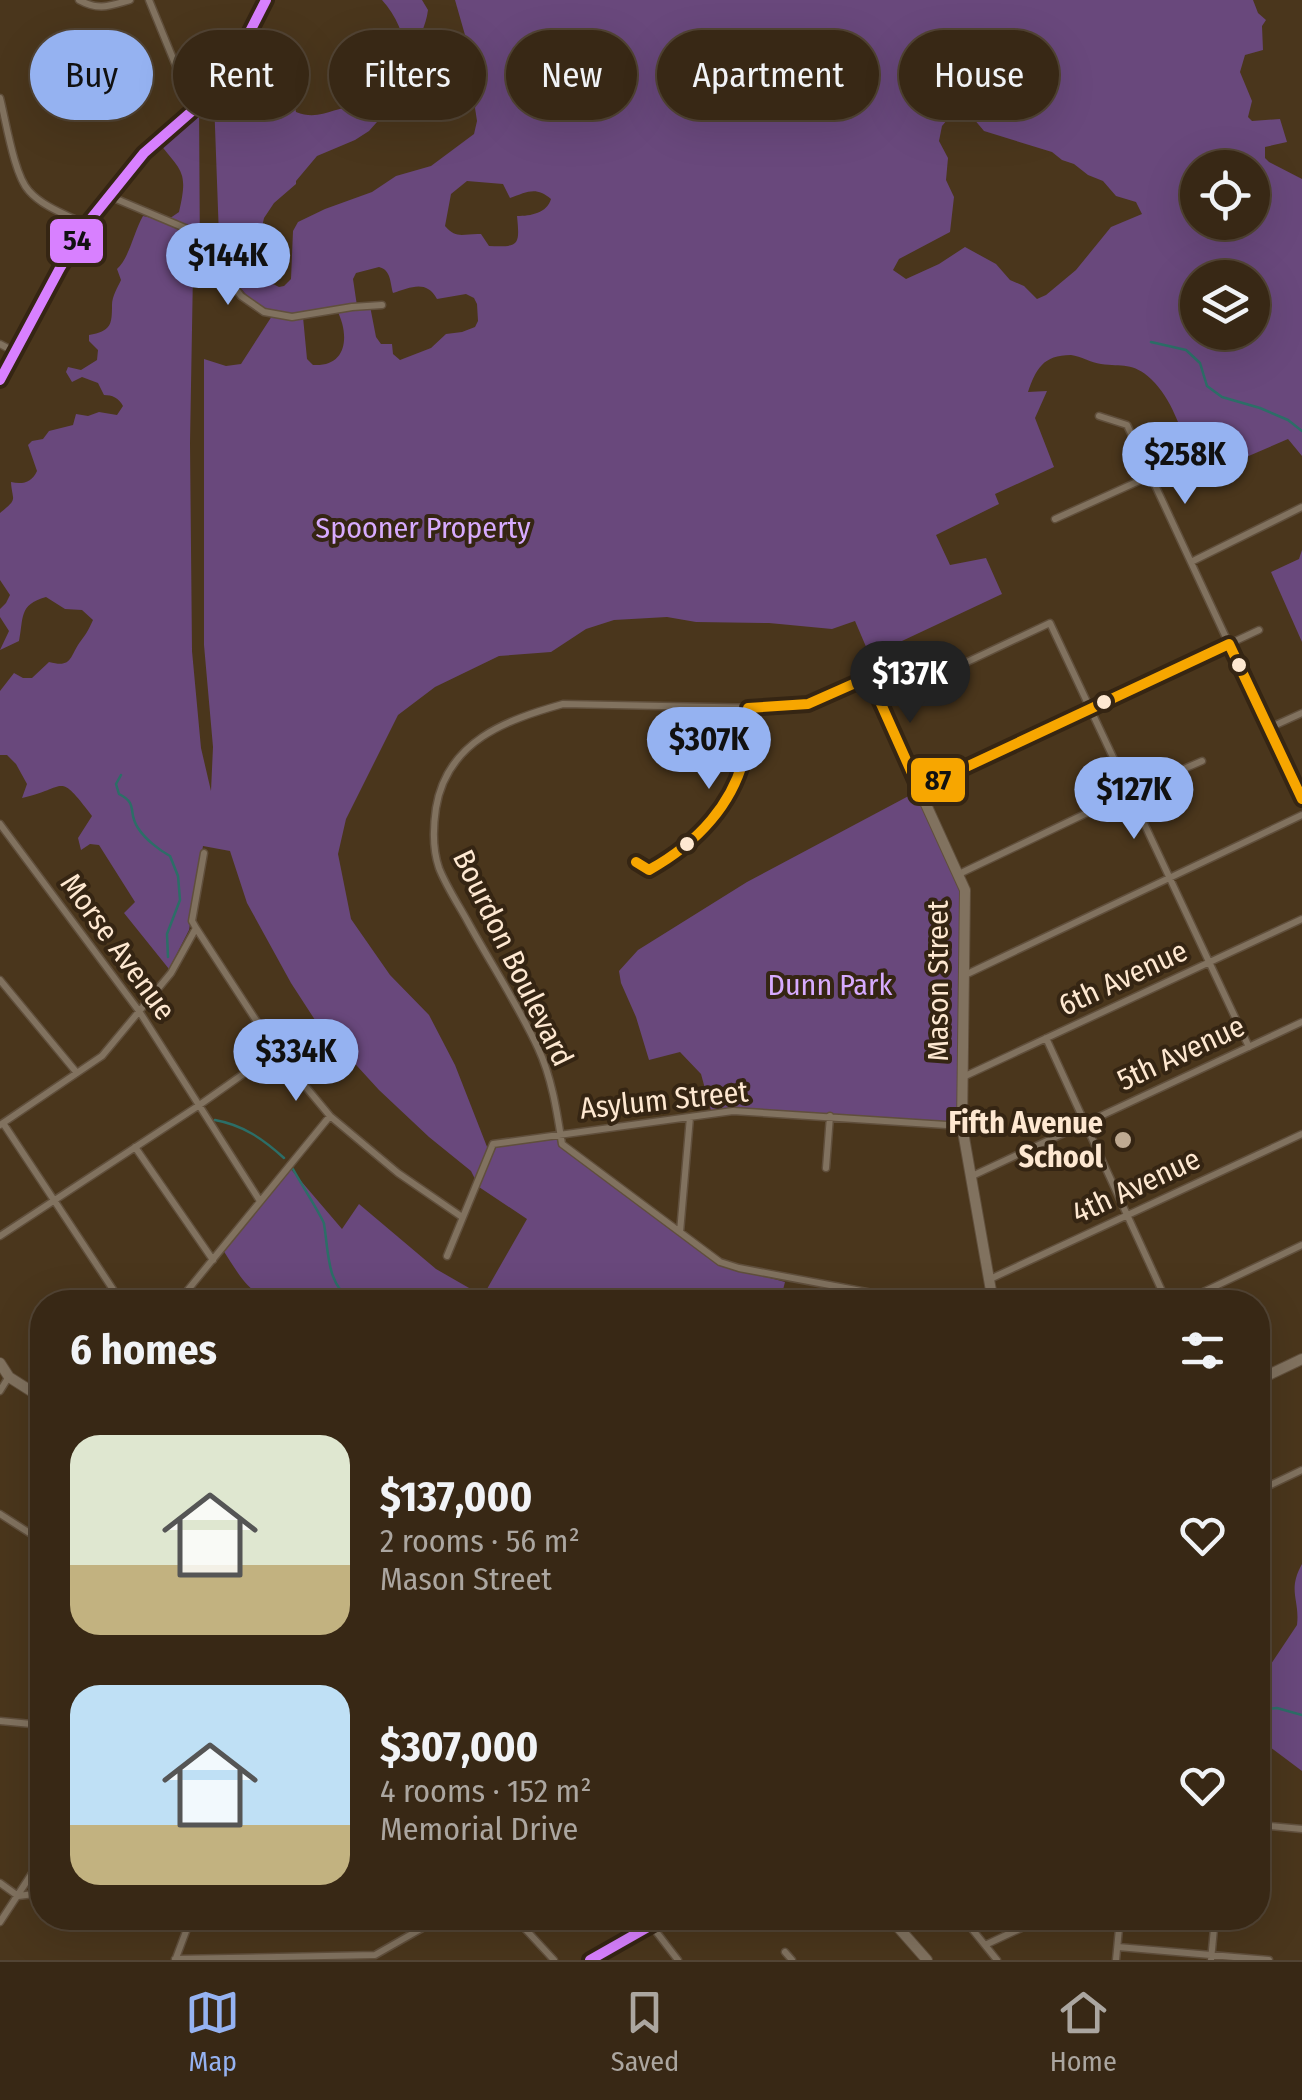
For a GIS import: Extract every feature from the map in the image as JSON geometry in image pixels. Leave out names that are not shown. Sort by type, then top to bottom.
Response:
[{"type":"street","points":[[79,0],[92,7],[130,0]]},
{"type":"street","points":[[149,0],[173,59]]},
{"type":"street","points":[[251,30],[266,0]]},
{"type":"street","points":[[0,98],[20,176],[29,192],[86,225]]},
{"type":"street","points":[[0,380],[86,225],[144,153],[182,120]]},
{"type":"street","points":[[108,195],[185,228],[241,296],[264,312],[292,318],[382,305]]},
{"type":"street","points":[[0,344],[15,352]]},
{"type":"street","points":[[1099,416],[1127,425],[1302,799]]},
{"type":"street","points":[[1055,519],[1150,476]]},
{"type":"street","points":[[1191,562],[1302,507]]},
{"type":"street","points":[[880,703],[1050,623],[1249,1048]]},
{"type":"street","points":[[919,789],[1259,630]]},
{"type":"street","name":"Mason Street","points":[[868,677],[965,890],[962,1126],[991,1290]]},
{"type":"street","name":"Bourdon Boulevard","points":[[560,1134],[540,1051],[439,866],[432,830],[437,799],[448,771],[468,746],[494,728],[563,704],[748,708],[808,704],[868,677]]},
{"type":"street","points":[[636,862],[649,870],[670,860],[718,814],[735,783],[746,749],[748,708]]},
{"type":"street","points":[[1269,728],[1302,713]]},
{"type":"street","points":[[959,874],[1202,761]]},
{"type":"street","points":[[964,976],[1302,816]]},
{"type":"street","name":"Morse Avenue","points":[[0,824],[139,1010],[260,1201]]},
{"type":"street","points":[[204,853],[192,921],[276,1051],[330,1116],[398,1172],[462,1217]]},
{"type":"street","name":"6th Avenue","points":[[962,1078],[1302,919]]},
{"type":"street","points":[[113,1290],[2,1124],[102,1056],[171,973],[196,928]]},
{"type":"street","points":[[0,980],[78,1073]]},
{"type":"street","name":"5th Avenue","points":[[970,1177],[1302,1022]]},
{"type":"street","points":[[1046,1038],[1162,1290]]},
{"type":"street","points":[[0,1236],[276,1051]]},
{"type":"street","name":"Asylum Street","points":[[447,1256],[494,1144],[733,1111],[962,1126]]},
{"type":"street","points":[[188,1290],[330,1116]]},
{"type":"street","points":[[680,1233],[690,1116]]},
{"type":"street","points":[[826,1168],[830,1116]]},
{"type":"street","points":[[560,1134],[562,1144],[720,1262],[856,1290]]},
{"type":"street","name":"4th Avenue","points":[[989,1280],[1302,1134]]},
{"type":"street","points":[[135,1147],[213,1260]]},
{"type":"street","points":[[1208,1290],[1302,1246]]},
{"type":"street","points":[[1270,1374],[1302,1358]]},
{"type":"street","points":[[0,1363],[9,1377],[30,1390]]},
{"type":"street","points":[[0,1391],[9,1377]]},
{"type":"street","points":[[1270,1485],[1302,1470]]},
{"type":"street","points":[[0,1514],[30,1533]]},
{"type":"street","points":[[0,1721],[30,1724]]},
{"type":"street","points":[[1270,1826],[1302,1829]]},
{"type":"street","points":[[0,1922],[30,1877]]},
{"type":"street","points":[[0,1884],[18,1896],[30,1894]]},
{"type":"street","points":[[186,1930],[175,1960],[375,1955],[419,1930]]},
{"type":"street","points":[[526,1930],[554,1960]]},
{"type":"street","points":[[590,1960],[635,1930]]},
{"type":"street","points":[[656,1930],[678,1960]]},
{"type":"street","points":[[900,1930],[923,1959]]},
{"type":"street","points":[[973,1930],[997,1960]]},
{"type":"street","points":[[985,1944],[1016,1930]]},
{"type":"street","points":[[1116,1960],[1119,1930]]},
{"type":"street","points":[[1211,1957],[1214,1930]]},
{"type":"street","points":[[1118,1947],[1269,1960]]},
{"type":"street","points":[[785,1952],[792,1960]]},
{"type":"green space","points":[[382,0],[422,0],[428,10],[423,30],[401,30]]},
{"type":"green space","name":"Spooner Property","points":[[455,0],[1253,0],[1266,20],[1262,26],[1263,50],[1245,55],[1240,72],[1252,101],[1248,117],[1252,121],[1280,119],[1287,142],[1265,150],[1180,150],[1180,240],[1270,240],[1270,163],[1302,179],[1302,456],[1288,439],[1237,461],[1223,427],[1220,429],[1224,438],[1192,454],[1165,396],[1145,374],[1075,356],[1054,358],[1038,370],[1028,392],[1047,391],[1035,418],[1054,467],[995,494],[999,504],[936,535],[950,565],[986,558],[1002,594],[870,656],[855,621],[832,629],[667,617],[614,620],[586,629],[551,652],[499,656],[435,687],[398,715],[346,819],[338,854],[351,919],[390,975],[429,1015],[455,1065],[491,1157],[499,1142],[560,1134],[562,1145],[703,1253],[722,1265],[785,1282],[783,1290],[486,1290],[527,1219],[479,1187],[471,1171],[379,1090],[315,1020],[247,903],[230,851],[203,846],[189,930],[169,969],[124,913],[135,902],[99,845],[90,844],[81,850],[78,838],[92,816],[81,802],[61,786],[22,798],[27,784],[16,764],[7,755],[0,755],[0,691],[14,673],[32,678],[49,662],[62,664],[69,660],[93,620],[82,610],[65,609],[46,597],[26,608],[19,641],[0,650],[9,631],[0,617],[0,609],[10,595],[0,580],[0,513],[12,502],[11,482],[27,482],[37,471],[28,445],[32,441],[43,439],[49,431],[73,425],[76,414],[117,415],[123,406],[104,395],[98,383],[82,377],[72,382],[66,372],[68,367],[81,370],[97,360],[98,350],[89,341],[89,335],[106,329],[111,322],[113,298],[121,280],[117,269],[143,216],[166,221],[179,212],[181,172],[156,139],[178,120],[199,120],[200,265],[193,272],[190,443],[192,651],[201,748],[211,791],[213,747],[204,645],[204,359],[226,366],[241,364],[272,316],[255,305],[220,264],[215,120],[309,120],[309,115],[329,112],[329,120],[379,120],[355,140],[317,156],[264,218],[265,276],[279,287],[291,279],[293,231],[298,222],[372,192],[396,176],[431,166],[474,134],[477,120],[486,120],[486,30],[464,30]],"holes":[[[899,30],[1059,30],[1059,120],[975,120],[984,131],[1052,152],[1103,181],[1116,196],[1136,202],[1142,214],[1111,227],[1076,270],[1037,299],[1024,286],[1010,280],[996,264],[965,247],[906,279],[893,270],[899,259],[950,232],[954,197],[946,180],[948,158],[939,141],[947,120],[899,120]],[[467,181],[503,184],[510,198],[536,191],[551,199],[538,213],[517,216],[515,243],[489,246],[481,234],[457,234],[445,226],[451,194]],[[379,267],[388,274],[393,293],[423,287],[437,299],[466,294],[474,298],[478,321],[475,327],[446,334],[431,348],[400,360],[393,354],[392,344],[381,344],[376,337],[370,306],[357,306],[353,279],[356,273]],[[337,310],[344,330],[343,348],[333,361],[313,365],[307,359],[303,317]]]},
{"type":"green space","points":[[1302,550],[1302,642],[1271,572],[1299,559]]},
{"type":"green space","name":"Dunn Park","points":[[918,791],[962,892],[958,1123],[733,1111],[712,1114],[701,1074],[680,1052],[649,1060],[619,971],[638,950],[747,882]]},
{"type":"green space","points":[[289,1167],[342,1229],[359,1204],[436,1269],[473,1290],[253,1290],[223,1250]]},
{"type":"green space","points":[[1302,1564],[1302,1771],[1270,1747],[1270,1666],[1297,1625],[1298,1573]]},
{"type":"waterway","points":[[1151,342],[1186,350],[1200,363],[1207,386],[1222,397],[1260,408],[1302,431]]},
{"type":"waterway","points":[[121,775],[116,784],[119,794],[131,805],[138,828],[170,856],[178,876],[180,900],[167,934],[168,957]]},
{"type":"waterway","points":[[215,1120],[252,1134],[284,1158]]},
{"type":"waterway","points":[[293,1169],[323,1221],[333,1277],[341,1290]]},
{"type":"waterway","points":[[1270,1709],[1302,1715]]},
{"type":"transit line","name":"54","points":[[0,380],[86,225],[144,153],[191,112],[223,77],[266,0]]},
{"type":"transit line","name":"87","points":[[1229,644],[1302,799]]},
{"type":"transit line","name":"87","points":[[919,789],[1229,644]]},
{"type":"transit line","name":"87","points":[[869,677],[919,789]]},
{"type":"transit line","name":"87","points":[[748,708],[808,704],[869,677]]},
{"type":"transit line","name":"87","points":[[636,862],[649,870],[666,860],[698,834],[723,804],[741,768],[747,743],[748,708]]},
{"type":"transit line","name":"54","points":[[590,1960],[643,1930]]},
{"type":"place","name":"Fifth Avenue School","points":[[1123,1140]]}]
